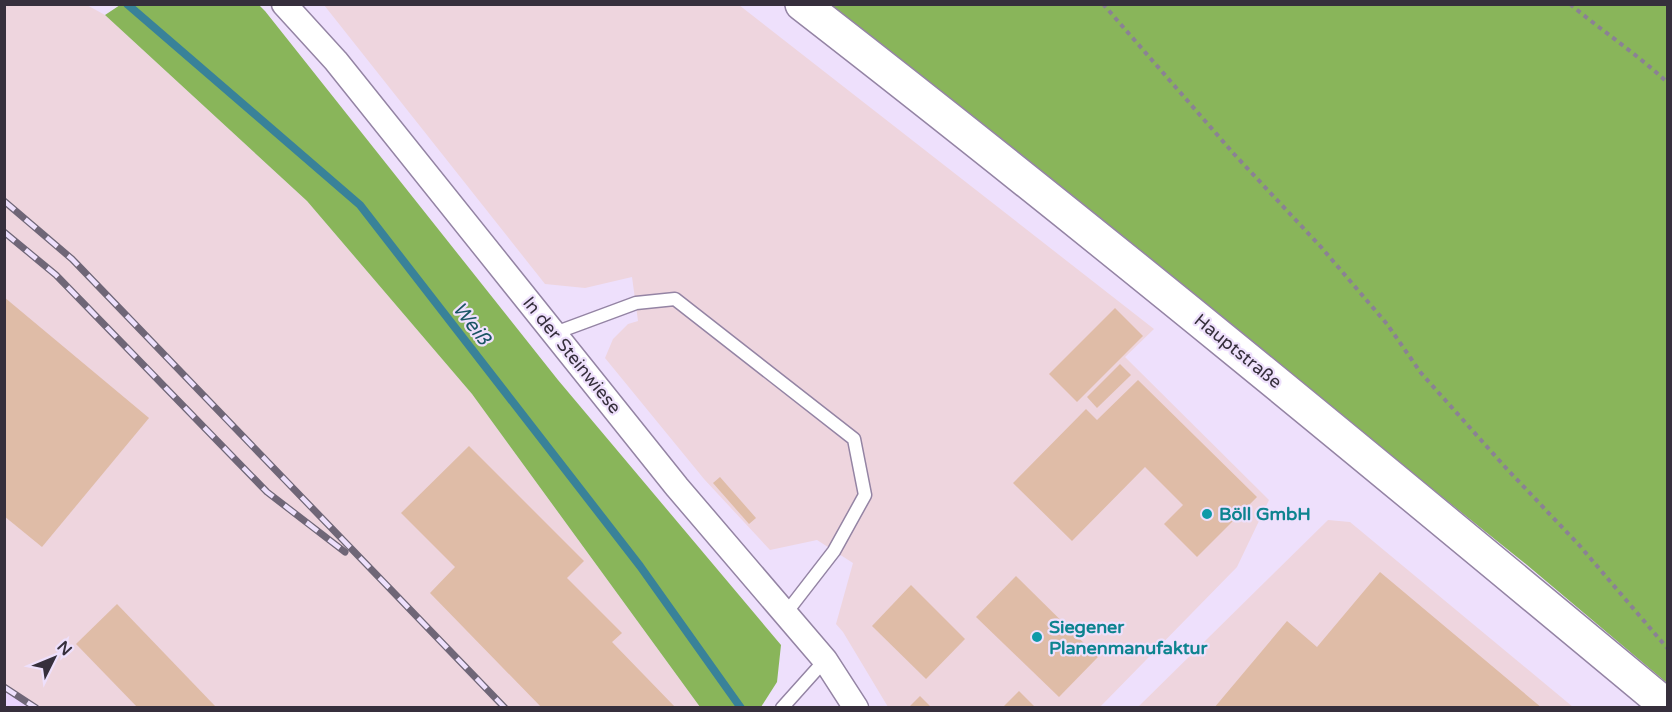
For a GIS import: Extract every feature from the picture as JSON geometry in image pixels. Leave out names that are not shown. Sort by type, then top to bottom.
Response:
[{"type":"main road","name":"Hauptstraße","points":[[802,4],[1238,350],[1668,707]]},
{"type":"street","name":"In der Steinwiese","points":[[284,4],[336,61],[677,487],[825,660],[856,708]]},
{"type":"lane","points":[[555,333],[636,303],[675,299],[854,439],[865,495],[834,551],[786,613]]},
{"type":"lane","points":[[782,708],[825,660]]},
{"type":"path","points":[[1102,4],[1234,154],[1321,247],[1387,324],[1421,373],[1594,562],[1668,649]]},
{"type":"path","points":[[1570,4],[1668,83]]},
{"type":"shaded area","points":[[85,4],[105,15],[307,201],[472,394],[700,707],[33,708],[5,691],[5,5]]},
{"type":"shaded area","points":[[324,5],[739,5],[1154,329],[1125,357],[1269,500],[1237,567],[1100,707],[888,707],[836,624],[853,563],[817,540],[770,550],[704,479],[605,358],[613,339],[628,324],[638,321],[632,277],[585,288],[545,284]]},
{"type":"shaded area","points":[[1328,520],[1350,522],[1573,707],[1137,708]]},
{"type":"shaded area","points":[[5,691],[33,707],[5,707]]},
{"type":"green space","points":[[258,4],[265,11],[558,380],[781,645],[777,682],[761,707],[700,707],[472,394],[307,201],[105,15],[120,5]]},
{"type":"green space","points":[[829,5],[1667,5],[1667,683],[1527,565]]},
{"type":"building","points":[[4,297],[149,418],[42,547],[4,516]]},
{"type":"building","points":[[1115,308],[1143,336],[1077,402],[1049,374]]},
{"type":"building","points":[[1120,364],[1131,375],[1097,408],[1087,397]]},
{"type":"building","points":[[1138,380],[1257,497],[1197,557],[1164,524],[1183,505],[1145,467],[1072,541],[1013,483],[1086,409],[1097,420]]},
{"type":"building","points":[[469,446],[584,561],[567,578],[622,633],[612,642],[676,708],[542,708],[430,593],[455,567],[401,513]]},
{"type":"building","points":[[720,477],[756,518],[749,524],[713,483]]},
{"type":"building","points":[[1380,572],[1542,708],[1214,708],[1287,621],[1317,647]]},
{"type":"building","name":"Siegener Planenmanufaktur","points":[[1016,576],[1098,657],[1059,697],[976,617]]},
{"type":"building","points":[[911,585],[965,639],[926,679],[872,626]]},
{"type":"building","points":[[117,604],[215,706],[213,708],[138,708],[76,644]]},
{"type":"building","points":[[1019,691],[1036,708],[1002,708]]},
{"type":"building","points":[[920,696],[932,708],[908,708]]},
{"type":"waterway","name":"Weiß","points":[[127,4],[360,205],[640,566],[741,708]]},
{"type":"railway","points":[[4,201],[72,259],[505,708]]},
{"type":"railway","points":[[4,232],[56,275],[267,492],[345,552]]},
{"type":"railway","points":[[4,687],[36,708]]},
{"type":"place","name":"Böll GmbH","points":[[1207,514]]},
{"type":"place","name":"Siegener Planenmanufaktur","points":[[1037,637]]}]
